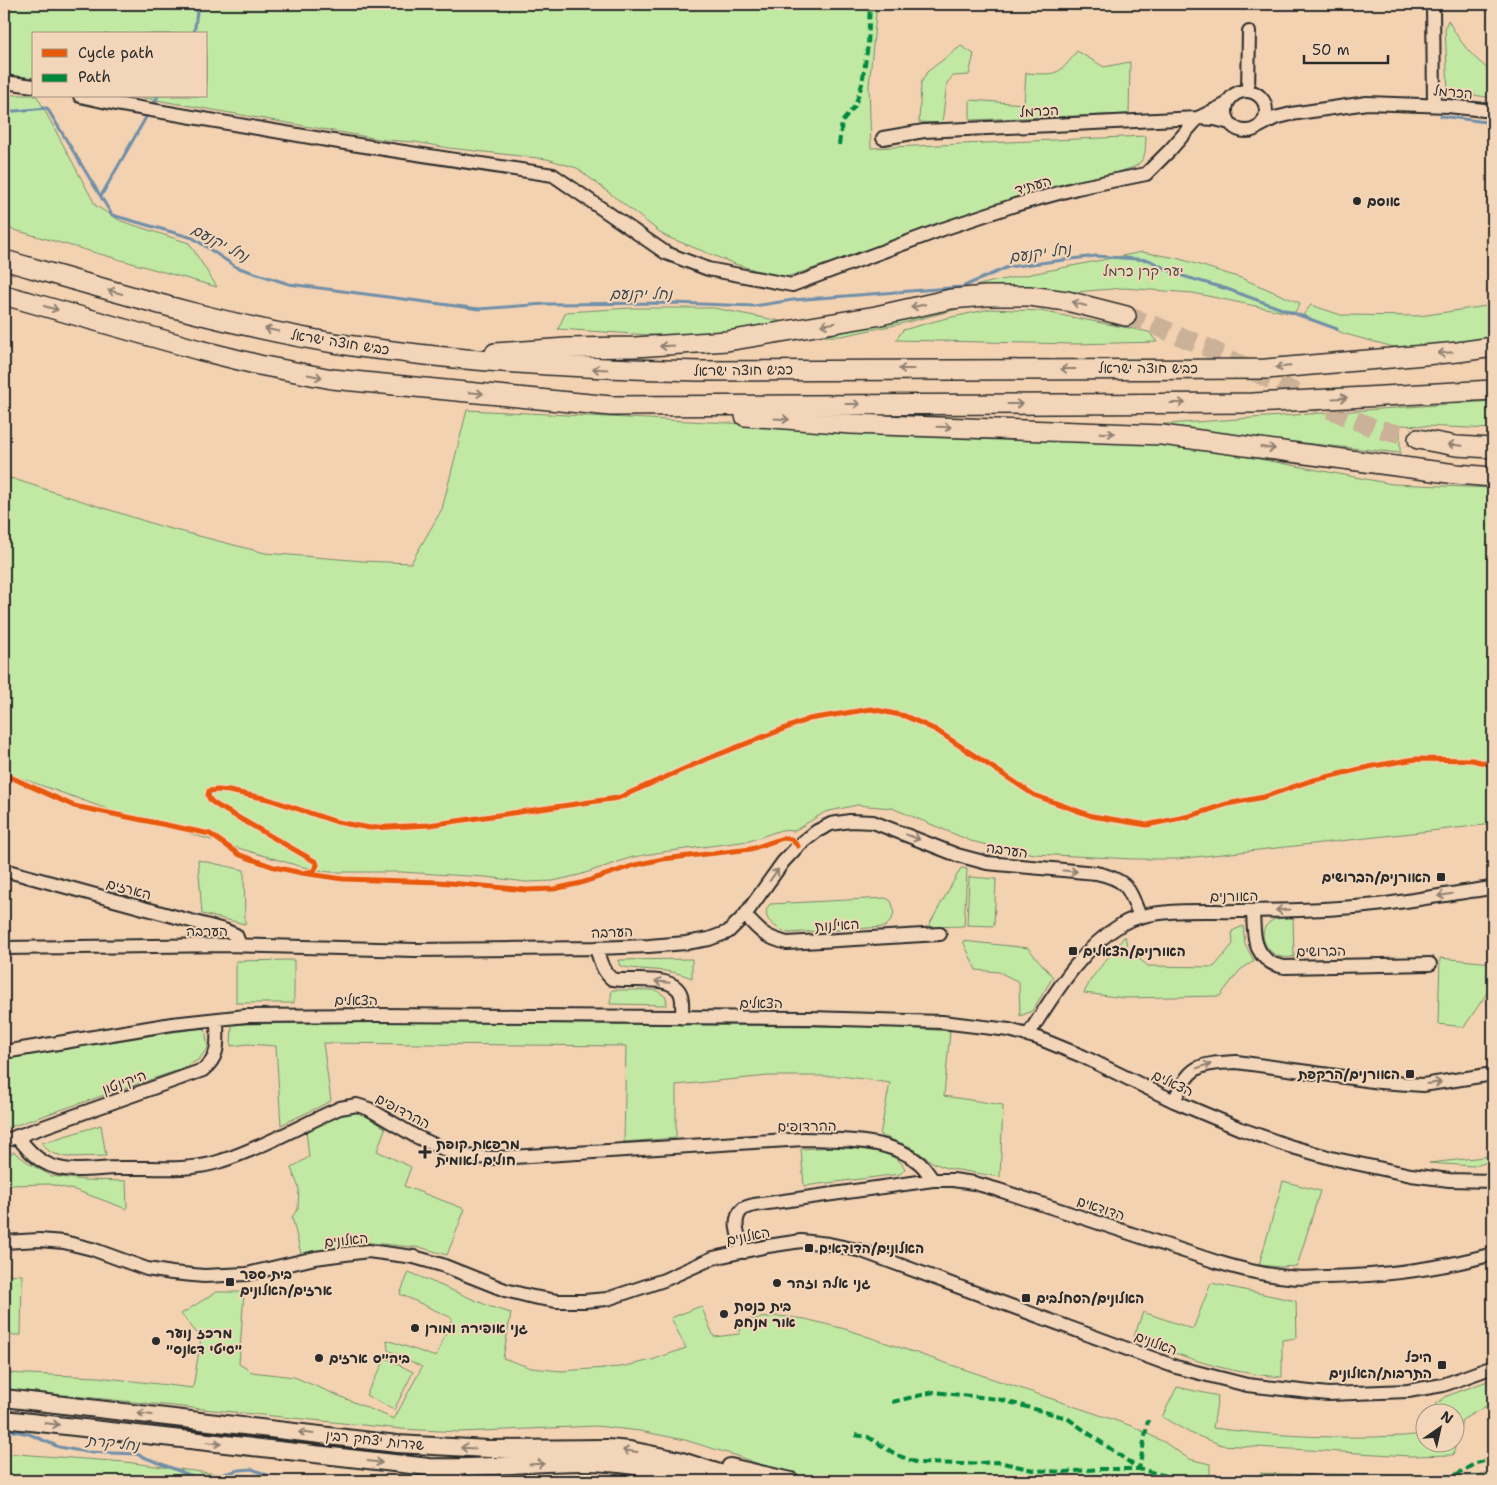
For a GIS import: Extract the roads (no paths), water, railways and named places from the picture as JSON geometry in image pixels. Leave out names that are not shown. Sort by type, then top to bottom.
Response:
[{"type":"highway","name":"כביש חוצה ישראל","points":[[4,260],[158,304],[270,330],[353,346],[531,365],[663,370],[1266,369],[1458,352],[1493,347]]},
{"type":"highway","points":[[4,294],[199,350],[332,380],[611,406],[851,424],[1162,435],[1456,474],[1493,477]]},
{"type":"highway","points":[[442,356],[727,341],[876,316],[951,299],[986,296],[1029,296],[1067,301],[1126,316]]},
{"type":"highway","points":[[611,406],[1253,403],[1493,390]]},
{"type":"highway","points":[[1418,439],[1456,446],[1493,448]]},
{"type":"main road","name":"שדרות יצחק רבין","points":[[4,1398],[397,1444],[488,1449],[607,1448],[657,1455],[745,1481]]},
{"type":"main road","name":"שדרות יצחק רבין","points":[[4,1419],[429,1467],[493,1467],[566,1462],[610,1463],[656,1470],[696,1481]]},
{"type":"main road","points":[[657,1455],[693,1459],[791,1481]]},
{"type":"street","points":[[1433,4],[1434,105]]},
{"type":"street","points":[[1248,91],[1249,32]]},
{"type":"street","points":[[4,82],[32,86]]},
{"type":"street","points":[[1248,91],[1260,97],[1264,103],[1265,117],[1258,128],[1245,132],[1235,128],[1226,117],[1227,104],[1236,93],[1248,91]]},
{"type":"street","name":"העתיד","points":[[89,98],[339,142],[553,175],[666,253],[708,269],[792,285],[943,229],[1015,206],[1077,188],[1146,174],[1198,118]]},
{"type":"street","points":[[1264,103],[1290,114]]},
{"type":"street","name":"הכרמל","points":[[1258,128],[1275,118],[1290,114],[1367,103],[1434,105],[1493,111]]},
{"type":"street","name":"הכרמל","points":[[1198,118],[1227,104]]},
{"type":"street","name":"הכרמל","points":[[883,138],[924,131],[1198,118],[1215,119],[1230,123]]},
{"type":"street","name":"הערבה","points":[[4,948],[240,946],[416,950],[596,948],[686,943],[728,932],[746,915],[783,862],[798,846],[817,831],[831,824],[850,821],[873,822],[957,854],[987,863],[1096,873],[1114,877],[1131,892],[1140,917]]},
{"type":"street","name":"הארזים","points":[[4,870],[224,930],[236,935],[240,946]]},
{"type":"street","name":"האורנים","points":[[1028,1035],[1072,970],[1088,952],[1123,923],[1140,917],[1159,913],[1364,906],[1409,902],[1493,888]]},
{"type":"street","name":"הברושים","points":[[1253,911],[1255,942],[1270,963],[1285,967],[1430,964]]},
{"type":"street","name":"האילנות","points":[[746,915],[760,931],[770,938],[787,943],[940,934]]},
{"type":"street","points":[[596,948],[600,964],[606,974],[612,979],[665,981],[674,984],[680,994],[682,1018]]},
{"type":"street","name":"הצאלים","points":[[4,1052],[172,1024],[246,1016],[810,1018],[942,1022],[987,1027],[1038,1038],[1082,1056],[1174,1101],[1241,1129],[1289,1146],[1331,1158],[1420,1176],[1449,1180],[1493,1181]]},
{"type":"street","name":"היקינטון","points":[[4,1141],[203,1070],[211,1063],[216,1054],[217,1020]]},
{"type":"street","points":[[1174,1101],[1181,1085],[1189,1074],[1200,1065],[1214,1063],[1237,1062],[1380,1082],[1423,1085],[1493,1074]]},
{"type":"street","name":"ההרדופים","points":[[17,1136],[28,1151],[41,1161],[68,1170],[187,1168],[222,1161],[340,1108],[357,1106],[369,1109],[415,1136],[448,1151],[473,1157],[496,1158],[804,1139],[848,1140],[888,1147],[905,1153],[919,1163],[933,1180]]},
{"type":"street","name":"הדודאים","points":[[744,1252],[736,1227],[742,1210],[754,1204],[933,1180],[953,1180],[974,1183],[1217,1262],[1253,1272],[1289,1278],[1344,1277],[1401,1272],[1451,1264],[1493,1254]]},
{"type":"street","name":"האלונים","points":[[4,1242],[39,1240],[64,1242],[92,1248],[147,1269],[204,1276],[247,1274],[315,1258],[368,1251],[414,1257],[505,1290],[533,1298],[557,1301],[584,1301],[607,1299],[664,1280],[714,1258],[801,1241],[829,1244],[862,1251],[1176,1367],[1247,1385],[1328,1394],[1408,1391],[1443,1385],[1493,1366]]},
{"type":"waterway","points":[[194,32],[198,4]]},
{"type":"waterway","points":[[1440,84],[1440,95]]},
{"type":"waterway","points":[[152,107],[157,98]]},
{"type":"waterway","name":"נחל יקנעם","points":[[4,112],[47,108],[112,215],[193,238],[236,267],[289,284],[479,309],[545,304],[674,303],[754,306],[793,300],[962,287],[1008,267],[1096,256],[1149,260],[1176,274],[1227,289],[1337,329]]},
{"type":"waterway","points":[[101,196],[149,112]]},
{"type":"waterway","points":[[1441,116],[1493,123]]},
{"type":"waterway","name":"נחל קרת","points":[[4,1429],[29,1434],[59,1447],[86,1452],[136,1454],[202,1480],[239,1470],[252,1469],[267,1475],[275,1481]]},
{"type":"waterway","name":"נחל קרת","points":[[528,1481],[540,1478],[561,1481]]},
{"type":"waterway","name":"נחל קרת","points":[[398,1481],[410,1481]]},
{"type":"tunnel","points":[[1126,316],[1156,326],[1206,347],[1320,405],[1374,428],[1418,439]]},
{"type":"place","name":"אוסם","points":[[1357,201]]},
{"type":"place","name":"האורנים/הברושים","points":[[1441,877]]},
{"type":"place","name":"האורנים/הצאלים","points":[[1073,951]]},
{"type":"place","name":"האורנים/הרקפת","points":[[1410,1074]]},
{"type":"place","name":"מרפאת קופת חולים לאומית","points":[[425,1152]]},
{"type":"place","name":"האלונים/הדודאים","points":[[809,1248]]},
{"type":"place","name":"בית ספר ארזים/האלונים","points":[[230,1282]]},
{"type":"place","name":"גני אלה וזהר","points":[[777,1283]]},
{"type":"place","name":"האלונים/הסחלבים","points":[[1026,1298]]},
{"type":"place","name":"בית כנסת אור מנחם","points":[[724,1314]]},
{"type":"place","name":"גני אופירה ומורן","points":[[415,1328]]},
{"type":"place","name":"מרכז נוער \"סיטי דאנס\"","points":[[156,1341]]},
{"type":"place","name":"ביה\"ס ארזים","points":[[319,1358]]},
{"type":"place","name":"היכל התרבות/האלונים","points":[[1442,1365]]},
{"type":"park label","name":"יער קרן כרמל","points":[[1143,271]]}]
